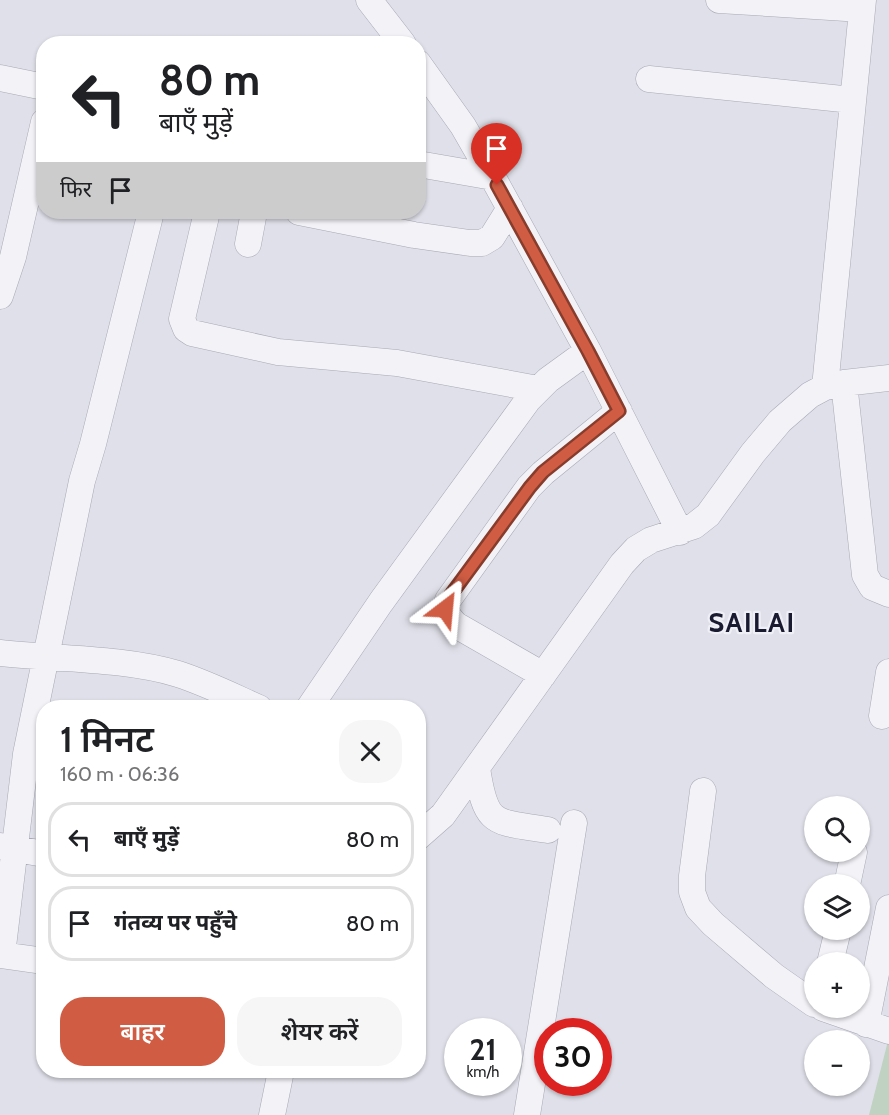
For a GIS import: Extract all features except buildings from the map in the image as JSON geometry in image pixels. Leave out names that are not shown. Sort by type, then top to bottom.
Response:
[{"type":"street","points":[[369,0],[397,36]]},
{"type":"street","points":[[719,0],[862,5],[852,100],[834,385],[865,574],[872,587],[889,594]]},
{"type":"street","points":[[426,74],[463,126],[493,177],[588,351],[680,532]]},
{"type":"street","points":[[0,78],[36,85]]},
{"type":"street","points":[[649,79],[852,100]]},
{"type":"street","points":[[0,296],[14,257],[36,158]]},
{"type":"street","points":[[426,165],[493,177]]},
{"type":"street","points":[[335,219],[406,233],[482,243],[492,237],[510,208]]},
{"type":"street","points":[[41,700],[46,658],[82,481],[149,219]]},
{"type":"street","points":[[205,219],[182,319],[186,329],[192,333],[278,352],[397,363],[538,389]]},
{"type":"street","points":[[248,244],[253,219]]},
{"type":"street","points":[[314,700],[381,602],[528,400],[538,389],[588,351]]},
{"type":"street","points":[[426,830],[443,815],[622,564],[636,549],[651,540],[694,526],[708,514],[780,421],[810,395],[834,385],[889,378]]},
{"type":"street","points":[[543,675],[456,625],[448,617],[445,609],[447,600],[512,509],[543,472],[619,411]]},
{"type":"street","points":[[0,653],[128,664],[157,669],[199,682],[241,700]]},
{"type":"street","points":[[882,716],[889,672]]},
{"type":"street","points":[[35,756],[7,847],[1,955],[36,960]]},
{"type":"street","points":[[477,768],[481,798],[485,808],[493,816],[501,822],[548,830]]},
{"type":"street","points":[[703,791],[692,876],[692,892],[698,908],[712,924],[774,976],[804,997]]},
{"type":"street","points":[[527,1115],[574,823]]},
{"type":"street","points":[[7,847],[36,852]]},
{"type":"street","points":[[850,1018],[877,1028],[889,908]]},
{"type":"street","points":[[272,1115],[280,1078]]},
{"type":"green space","points":[[889,1037],[889,1115],[869,1115]]},
{"type":"district","name":"SAILAI","points":[[752,623]]},
{"type":"route","points":[[445,609],[447,600],[512,509],[543,472],[619,411],[497,185]]}]
